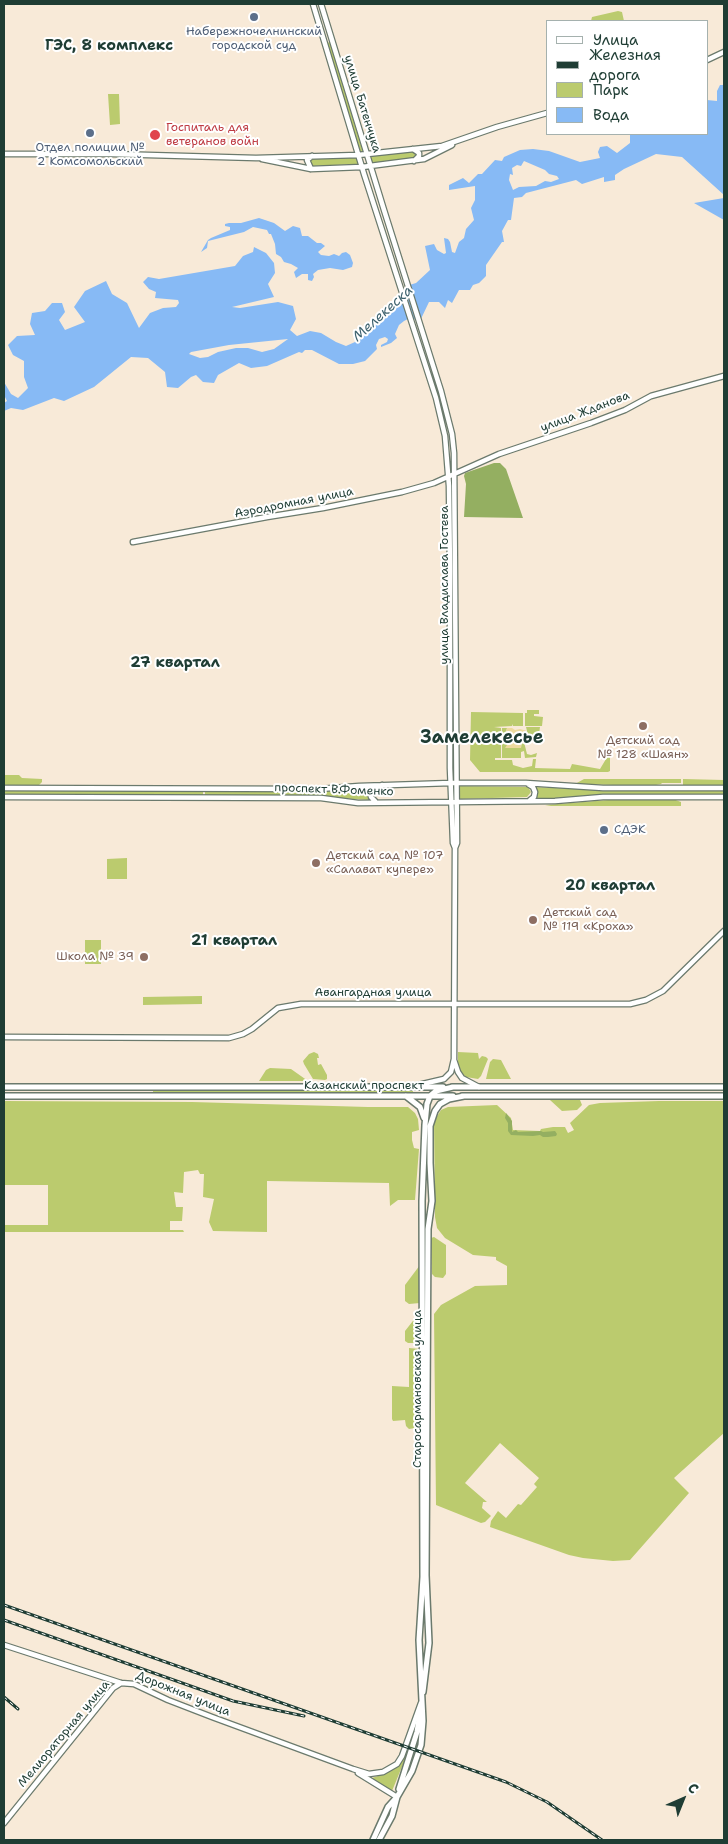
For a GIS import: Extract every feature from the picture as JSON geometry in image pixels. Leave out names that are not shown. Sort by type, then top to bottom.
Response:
[{"type":"main road","name":"улица Батенчука","points":[[313,4],[396,276]]},
{"type":"main road","name":"улица Батенчука","points":[[321,4],[404,274]]},
{"type":"main road","points":[[323,38],[328,41],[331,37]]},
{"type":"main road","points":[[708,60],[724,52]]},
{"type":"main road","points":[[4,154],[112,154],[256,158],[358,155],[442,146],[497,127],[546,113]]},
{"type":"main road","points":[[256,158],[311,169],[362,167],[413,162],[435,155],[459,140]]},
{"type":"main road","points":[[413,150],[417,151],[419,156],[413,162]]},
{"type":"main road","points":[[311,169],[307,160],[314,155]]},
{"type":"main road","name":"улица Владислава Гостева","points":[[404,274],[441,391],[452,434],[455,473],[457,784],[454,802],[453,844],[455,848],[454,1059],[462,1078],[479,1087]]},
{"type":"main road","name":"улица Владислава Гостева","points":[[396,276],[436,398],[445,436],[448,476],[451,783],[454,802]]},
{"type":"main road","name":"улица Жданова","points":[[455,473],[499,454],[553,437],[625,410],[651,396],[724,376]]},
{"type":"main road","name":"Аэродромная улица","points":[[133,542],[402,492],[434,483],[455,473]]},
{"type":"main road","name":"проспект В.Фоменко","points":[[4,788],[319,789],[451,783],[603,788],[724,788]]},
{"type":"main road","points":[[526,784],[533,787],[535,792],[534,798],[526,802]]},
{"type":"main road","points":[[379,802],[372,800],[371,794],[373,790],[383,785]]},
{"type":"main road","name":"проспект В.Фоменко","points":[[4,797],[321,798],[358,803],[554,802],[603,798],[724,798]]},
{"type":"main road","name":"Авангардная улица","points":[[4,1036],[229,1038],[252,1029],[275,1010],[291,1005],[637,1003],[654,997],[669,986],[724,931]]},
{"type":"main road","points":[[411,1087],[444,1079],[450,1072],[454,1059]]},
{"type":"main road","points":[[155,1086],[150,1091],[155,1095]]},
{"type":"main road","name":"Казанский проспект","points":[[4,1087],[724,1087]]},
{"type":"main road","points":[[430,1096],[436,1091],[453,1087]]},
{"type":"main road","name":"Казанский проспект","points":[[4,1096],[724,1096]]},
{"type":"main road","points":[[406,1096],[420,1108],[425,1126]]},
{"type":"main road","name":"Старосармановская улица","points":[[422,1702],[419,1640],[423,1577],[422,1201],[425,1126],[427,1103],[430,1096]]},
{"type":"main road","name":"Старосармановская улица","points":[[379,1840],[392,1816],[417,1732],[429,1643],[426,1575],[428,1229],[432,1201],[430,1163],[432,1117],[442,1102],[464,1096]]},
{"type":"main road","points":[[422,1201],[427,1197],[432,1201]]},
{"type":"main road","points":[[419,1640],[422,1645],[429,1643]]},
{"type":"main road","name":"Дорожная улица","points":[[4,1645],[121,1683],[134,1684],[203,1714],[353,1770]]},
{"type":"main road","name":"Мелиораторная улица","points":[[4,1823],[113,1688],[121,1683]]},
{"type":"main road","points":[[353,1770],[377,1774],[387,1771],[397,1764],[402,1756],[422,1702]]},
{"type":"main road","points":[[353,1770],[397,1797]]},
{"type":"main road","name":"Старосармановская улица","points":[[373,1840],[388,1807],[397,1797]]},
{"type":"green space","points":[[618,11],[622,12],[624,20],[591,20],[592,17]]},
{"type":"green space","points":[[330,42],[363,152],[360,152],[327,43]]},
{"type":"green space","points":[[108,94],[119,94],[120,124],[110,125]]},
{"type":"green space","points":[[413,151],[416,155],[413,159],[371,164],[369,156]]},
{"type":"green space","points":[[356,157],[359,164],[313,166],[310,162],[314,158]]},
{"type":"green space","points":[[494,463],[500,463],[506,469],[523,518],[464,517],[465,473]]},
{"type":"green space","points":[[527,710],[539,710],[539,714],[534,714],[534,716],[543,717],[542,726],[525,726],[525,713],[527,713]]},
{"type":"green space","points":[[471,712],[523,713],[523,726],[513,726],[512,724],[512,726],[494,727],[501,728],[501,758],[495,758],[495,760],[512,760],[513,765],[523,768],[532,766],[533,759],[536,759],[535,768],[570,769],[572,764],[600,769],[606,759],[600,752],[604,748],[610,749],[610,771],[480,772],[470,760]]},
{"type":"green space","points":[[526,727],[540,727],[538,741],[529,733],[531,735],[524,742],[527,754],[537,753],[536,757],[525,758],[524,751],[521,752],[521,758],[502,758],[502,728],[507,728],[506,732],[509,742],[506,748],[521,748],[527,731]]},
{"type":"green space","points":[[4,775],[19,775],[22,778],[42,779],[42,782],[37,787],[4,787]]},
{"type":"green space","points":[[584,779],[681,779],[681,783],[662,783],[651,786],[575,784]]},
{"type":"green space","points":[[683,779],[724,780],[724,786],[683,785]]},
{"type":"green space","points":[[457,786],[528,787],[531,792],[527,797],[457,799]]},
{"type":"green space","points":[[534,787],[600,790],[724,791],[724,796],[593,795],[546,799],[534,798]]},
{"type":"green space","points":[[357,788],[369,789],[367,795],[369,800],[322,797],[205,796],[205,792],[322,791]]},
{"type":"green space","points":[[4,791],[203,791],[203,796],[4,796]]},
{"type":"green space","points":[[673,799],[681,802],[681,806],[545,805],[608,800]]},
{"type":"green space","points":[[127,858],[127,879],[107,879],[107,859]]},
{"type":"green space","points":[[85,940],[101,940],[101,964],[85,964]]},
{"type":"green space","points":[[202,996],[202,1004],[143,1005],[143,997]]},
{"type":"green space","points":[[314,1052],[318,1054],[318,1065],[321,1064],[327,1075],[325,1080],[313,1079],[304,1064],[303,1061],[309,1054]]},
{"type":"green space","points":[[458,1052],[478,1053],[479,1059],[482,1056],[488,1059],[478,1079],[466,1077],[460,1072]]},
{"type":"green space","points":[[493,1059],[501,1060],[511,1079],[486,1079],[490,1062]]},
{"type":"green space","points":[[270,1068],[291,1069],[308,1081],[259,1081],[266,1070]]},
{"type":"green space","points":[[153,1090],[413,1090],[413,1092],[153,1092]]},
{"type":"green space","points":[[550,1100],[580,1100],[582,1105],[577,1110],[562,1111]]},
{"type":"green space","points":[[4,1101],[192,1102],[408,1107],[415,1113],[418,1119],[419,1130],[412,1132],[414,1148],[419,1149],[415,1200],[398,1200],[390,1206],[389,1183],[267,1181],[267,1232],[213,1231],[209,1222],[214,1199],[203,1197],[204,1174],[200,1174],[198,1170],[184,1172],[183,1193],[174,1192],[176,1207],[183,1207],[182,1221],[170,1221],[170,1230],[183,1230],[184,1232],[4,1232],[4,1225],[48,1225],[48,1185],[4,1185]]},
{"type":"green space","points":[[659,1101],[724,1101],[724,1433],[674,1478],[689,1493],[630,1560],[613,1561],[583,1558],[569,1555],[490,1527],[491,1521],[498,1511],[506,1518],[518,1504],[521,1505],[537,1487],[534,1484],[539,1478],[500,1443],[465,1483],[487,1502],[483,1502],[482,1508],[491,1516],[485,1522],[481,1523],[436,1505],[434,1314],[441,1305],[475,1286],[507,1285],[507,1266],[496,1260],[496,1257],[473,1255],[445,1238],[437,1228],[435,1217],[434,1121],[441,1110],[448,1107],[497,1105],[511,1118],[513,1130],[540,1131],[541,1129],[553,1127],[565,1127],[568,1133],[574,1130],[570,1123],[589,1105]]},
{"type":"green space","points":[[506,1113],[512,1121],[512,1132],[516,1130],[518,1132],[555,1131],[557,1134],[556,1136],[548,1137],[540,1135],[511,1135],[505,1118]]},
{"type":"green space","points":[[434,1237],[446,1245],[446,1274],[443,1278],[435,1277],[432,1274],[431,1238]]},
{"type":"green space","points":[[420,1265],[420,1303],[409,1304],[405,1301],[405,1285]]},
{"type":"green space","points":[[416,1317],[421,1317],[421,1341],[418,1343],[408,1343],[405,1341],[405,1331]]},
{"type":"green space","points":[[409,1348],[420,1349],[421,1419],[419,1425],[409,1429],[406,1426],[405,1420],[393,1421],[392,1419],[392,1386],[409,1387]]},
{"type":"green space","points":[[405,1751],[408,1752],[392,1791],[369,1779],[387,1773],[397,1766]]},
{"type":"sand","points":[[507,728],[527,731],[521,743],[521,748],[505,748],[509,742],[506,732]]},
{"type":"water","points":[[720,85],[724,85],[724,195],[682,157],[656,154],[624,169],[615,175],[615,180],[604,182],[604,177],[582,184],[576,180],[514,198],[511,220],[508,220],[502,231],[504,242],[502,242],[486,265],[486,276],[479,283],[473,285],[470,290],[459,290],[452,303],[448,300],[445,308],[439,302],[429,302],[419,323],[412,317],[404,321],[399,325],[395,334],[397,338],[381,347],[388,339],[385,337],[379,339],[376,345],[377,349],[365,361],[353,364],[339,364],[312,350],[305,350],[302,353],[299,352],[267,366],[251,368],[239,363],[218,375],[214,383],[203,382],[196,375],[178,388],[167,387],[165,372],[148,358],[131,357],[94,387],[64,401],[54,398],[23,410],[11,408],[4,411],[4,403],[7,401],[4,395],[4,382],[11,394],[18,398],[28,388],[24,377],[24,361],[13,355],[8,345],[17,336],[35,335],[30,324],[32,313],[45,311],[52,303],[62,303],[65,312],[59,320],[65,330],[85,322],[74,307],[85,291],[106,281],[112,294],[127,303],[139,328],[150,313],[163,308],[176,307],[179,303],[178,300],[155,298],[156,292],[149,289],[143,282],[148,277],[159,279],[235,266],[243,256],[253,252],[254,247],[266,253],[274,263],[275,273],[268,284],[274,297],[232,307],[240,308],[278,302],[293,306],[296,319],[290,330],[297,336],[310,331],[321,333],[346,346],[355,342],[355,337],[385,315],[386,307],[390,305],[394,307],[411,297],[406,286],[416,283],[430,270],[425,246],[434,244],[437,250],[444,254],[446,253],[444,238],[448,239],[452,252],[455,253],[459,242],[464,238],[466,229],[474,220],[471,208],[475,200],[475,186],[449,190],[449,185],[463,178],[469,183],[478,174],[482,174],[495,160],[502,161],[504,157],[520,150],[549,151],[580,162],[600,158],[598,152],[600,147],[607,146],[617,153],[630,143],[630,135],[708,135],[708,100],[717,101],[717,91]],"holes":[[[524,161],[545,170],[559,179],[551,182],[545,181],[536,186],[519,187],[513,190],[509,180],[510,174],[513,175],[512,168],[517,165],[521,166]],[[288,339],[274,349],[262,352],[248,348],[236,348],[200,358],[189,354],[191,352],[229,345]]]},
{"type":"water","points":[[724,198],[724,220],[694,203]]},
{"type":"water","points":[[259,218],[274,223],[285,231],[293,226],[300,228],[302,236],[308,236],[325,246],[318,252],[321,255],[329,256],[334,254],[339,256],[346,252],[350,255],[353,263],[352,267],[343,270],[330,268],[318,270],[313,274],[312,281],[308,280],[308,274],[302,274],[296,278],[294,272],[298,268],[284,262],[276,254],[271,234],[267,230],[253,227],[244,232],[208,241],[207,248],[201,252],[208,240],[230,230],[230,227],[225,226],[225,224],[241,223]]},
{"type":"railway","points":[[4,1605],[506,1782],[547,1802],[602,1840]]},
{"type":"railway","points":[[4,1620],[233,1701],[304,1716]]},
{"type":"railway","points":[[4,1697],[18,1709]]},
{"type":"place","name":"Набережночелнинский городской суд","points":[[254,17]]},
{"type":"place","name":"Отдел полиции № 2 Комсомольский","points":[[90,133]]},
{"type":"place","name":"Госпиталь для ветеранов войн","points":[[155,135]]},
{"type":"place","name":"Детский сад № 128 «Шаян»","points":[[643,726]]},
{"type":"place","name":"СДЭК","points":[[604,830]]},
{"type":"place","name":"Детский сад № 107 «Салават купере»","points":[[316,863]]},
{"type":"place","name":"Детский сад № 119 «Кроха»","points":[[533,920]]},
{"type":"place","name":"Школа № 39","points":[[144,957]]},
{"type":"district","name":"ГЭС, 8 комплекс","points":[[109,46]]},
{"type":"district","name":"27 квартал","points":[[175,663]]},
{"type":"district","name":"Замелекесье","points":[[482,738]]},
{"type":"district","name":"20 квартал","points":[[610,886]]},
{"type":"district","name":"21 квартал","points":[[234,941]]},
{"type":"water label","name":"Мелекеска","points":[[383,314]]}]
